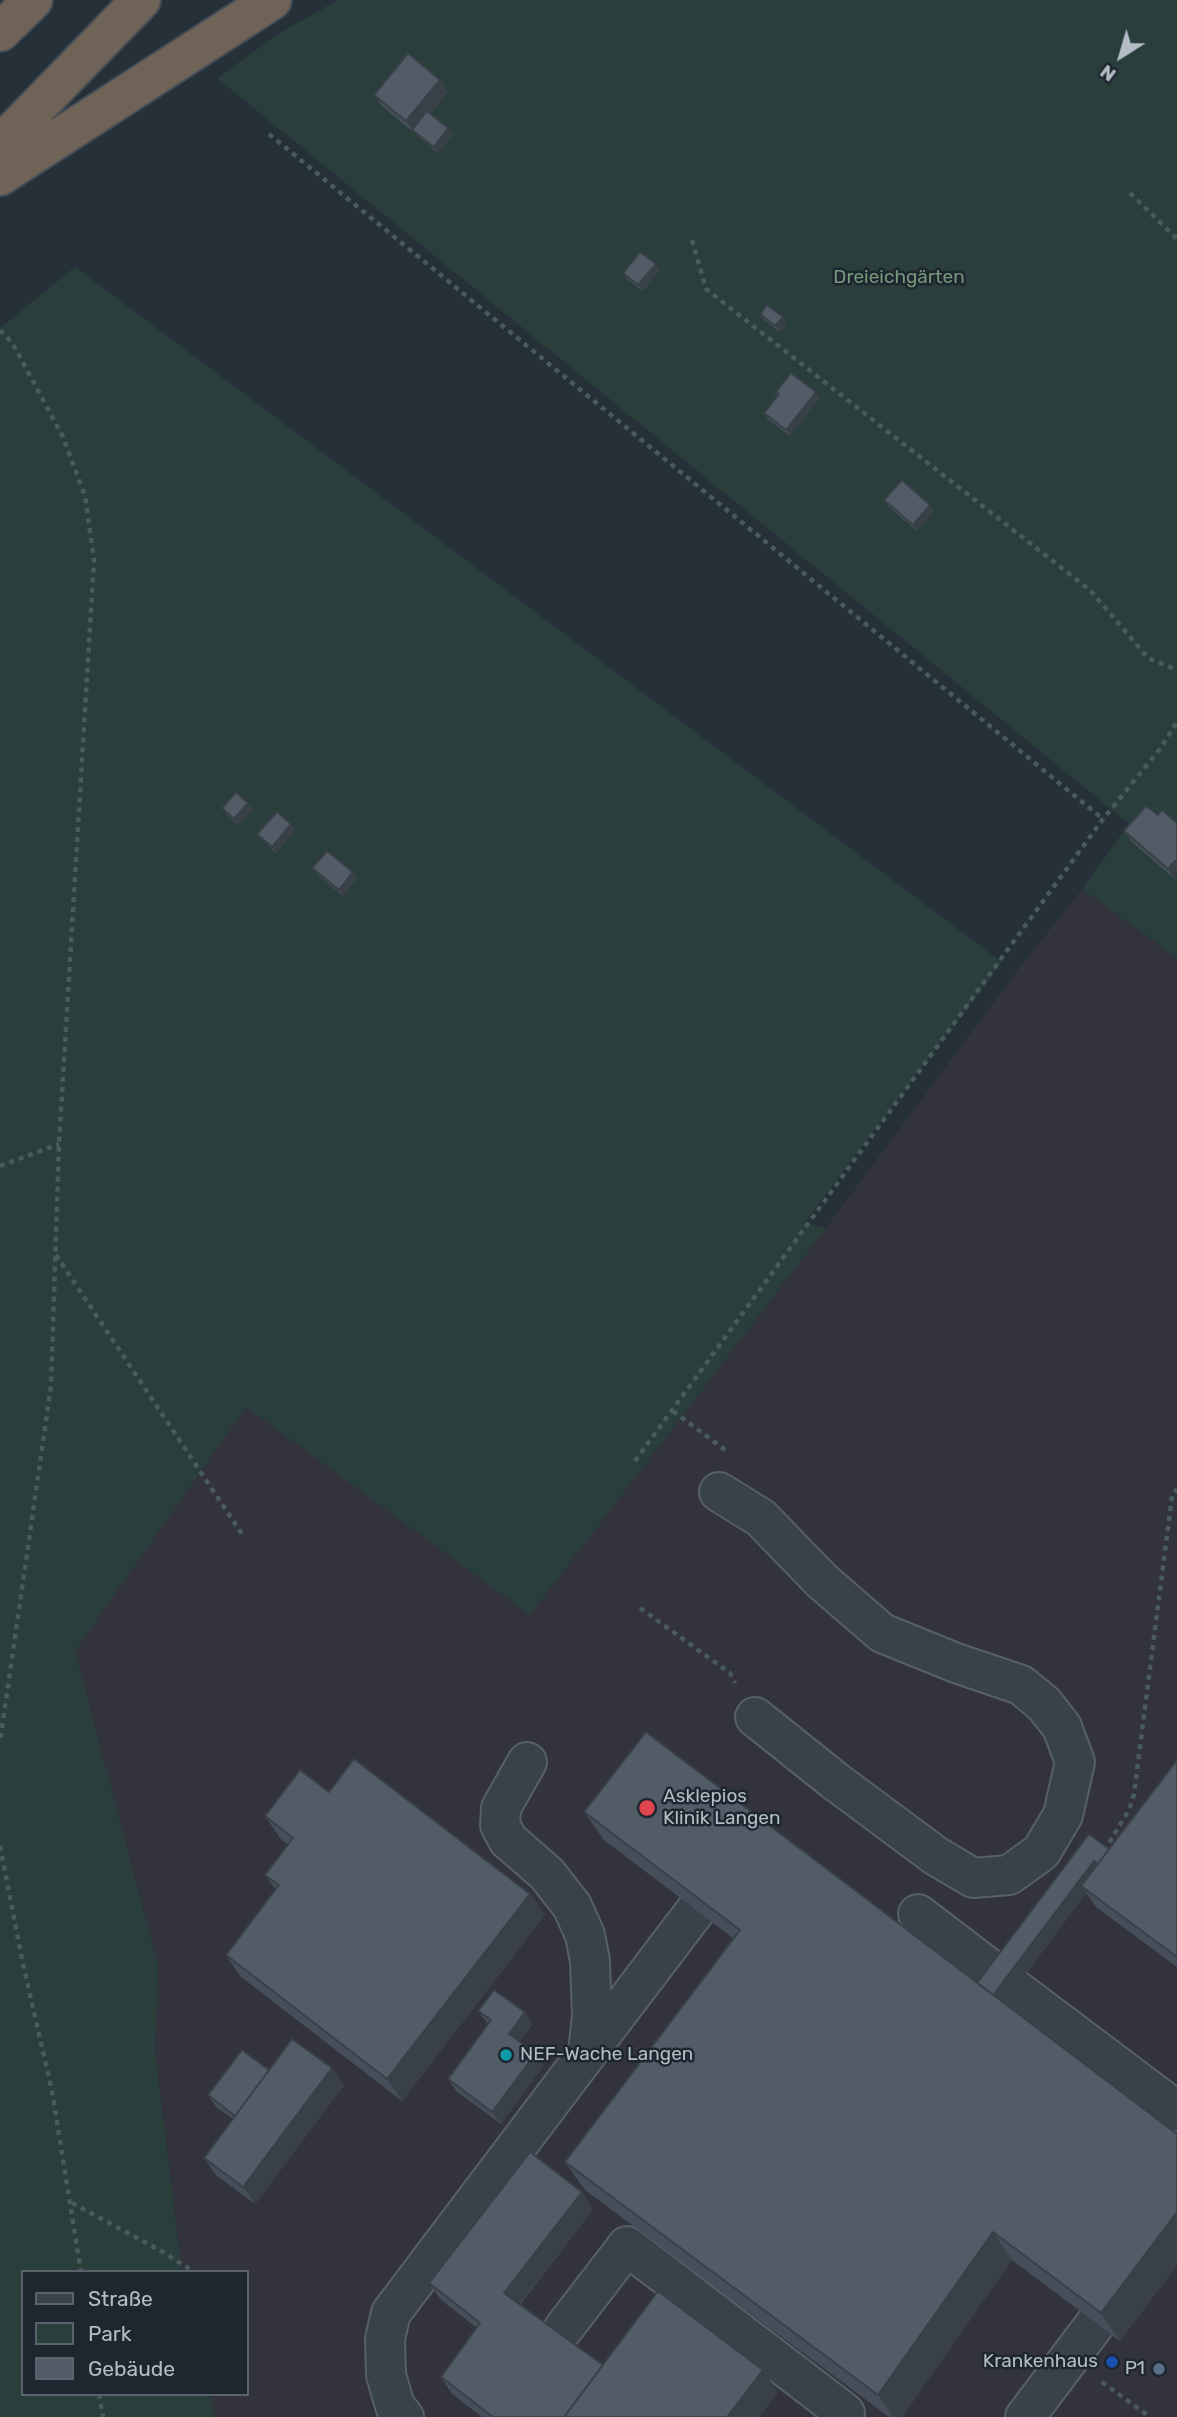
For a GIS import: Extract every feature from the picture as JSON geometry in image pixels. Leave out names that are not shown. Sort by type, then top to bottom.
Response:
[{"type":"highway","points":[[0,32],[33,0]]},
{"type":"highway","points":[[0,145],[141,0]]},
{"type":"highway","points":[[0,176],[272,0]]},
{"type":"street","points":[[719,1492],[761,1518],[822,1581],[882,1633],[956,1663],[1021,1685],[1044,1704],[1062,1727],[1075,1762],[1063,1815],[1041,1852],[1009,1875],[973,1878],[936,1856],[835,1782],[755,1717]]},
{"type":"street","points":[[527,1762],[501,1808],[500,1825],[508,1840],[547,1874],[572,1906],[585,1935],[590,1961],[592,2016],[588,2052]]},
{"type":"street","points":[[404,2417],[394,2406],[386,2375],[385,2339],[391,2313],[696,1910]]},
{"type":"street","points":[[918,1914],[1177,2111]]},
{"type":"street","points":[[564,2328],[627,2246],[845,2413],[842,2417]]},
{"type":"street","points":[[1025,2417],[1105,2311],[1122,2281],[1111,2253]]},
{"type":"path","points":[[269,134],[1103,819]]},
{"type":"path","points":[[1130,192],[1177,239]]},
{"type":"path","points":[[692,240],[706,289],[1091,591],[1148,658],[1177,670]]},
{"type":"path","points":[[0,330],[13,344],[63,437],[85,496],[94,560],[59,1144],[51,1386],[0,1742]]},
{"type":"path","points":[[635,1461],[1103,819],[1160,749],[1177,722]]},
{"type":"path","points":[[0,1166],[59,1144]]},
{"type":"path","points":[[54,1253],[242,1534]]},
{"type":"path","points":[[673,1411],[736,1458]]},
{"type":"path","points":[[1099,1859],[1129,1810],[1133,1794],[1172,1496],[1177,1489]]},
{"type":"path","points":[[640,1608],[730,1673]]},
{"type":"path","points":[[0,1846],[52,2091],[81,2270]]},
{"type":"path","points":[[71,2203],[163,2252],[191,2270]]},
{"type":"path","points":[[1102,2382],[1150,2417]]},
{"type":"path","points":[[100,2396],[103,2417]]},
{"type":"shaded area","name":"Asklepios Klinik Langen","points":[[1082,889],[1177,958],[1177,2417],[215,2417],[210,2396],[248,2396],[248,2270],[182,2270],[155,2051],[158,1965],[74,1651],[246,1406],[530,1614],[826,1228],[1017,971]]},
{"type":"green space","name":"Dreieichgärten","points":[[338,0],[1177,0],[1177,958],[1082,889],[1129,824],[217,78],[281,32]]},
{"type":"green space","points":[[75,267],[1002,962],[804,1223],[826,1228],[530,1615],[246,1407],[75,1651],[158,1965],[155,2051],[182,2270],[21,2270],[21,2396],[210,2396],[215,2417],[0,2417],[0,328]]},
{"type":"building","points":[[408,53],[440,80],[406,121],[374,95]]},
{"type":"building","points":[[427,111],[448,128],[434,147],[412,130]]},
{"type":"building","points":[[640,252],[656,264],[638,285],[623,273]]},
{"type":"building","points":[[767,305],[783,317],[775,326],[760,314]]},
{"type":"building","points":[[791,373],[816,392],[786,430],[764,413]]},
{"type":"building","points":[[902,480],[930,505],[913,525],[884,500]]},
{"type":"building","points":[[236,792],[248,803],[234,819],[222,808]]},
{"type":"building","points":[[1146,806],[1158,815],[1162,810],[1177,823],[1177,863],[1175,861],[1168,869],[1124,831]]},
{"type":"building","points":[[277,812],[291,824],[272,847],[257,834]]},
{"type":"building","points":[[327,851],[353,872],[339,890],[312,868]]},
{"type":"building","points":[[646,1732],[1177,2134],[1177,2212],[1101,2313],[993,2232],[878,2395],[565,2162],[740,1930],[584,1812]]},
{"type":"building","points":[[354,1759],[530,1894],[387,2079],[226,1955],[279,1885],[265,1875],[293,1838],[265,1816],[300,1770],[329,1792]]},
{"type":"building","points":[[1177,1760],[1177,1957],[1081,1886]]},
{"type":"building","points":[[1089,1834],[1109,1849],[1098,1864],[1094,1861],[993,1995],[977,1983]]},
{"type":"building","name":"NEF-Wache Langen","points":[[494,1990],[525,2012],[509,2034],[536,2053],[492,2112],[448,2079],[491,2020],[478,2011]]},
{"type":"building","points":[[292,2039],[332,2068],[243,2187],[204,2158]]},
{"type":"building","points":[[242,2050],[269,2070],[235,2116],[208,2095]]},
{"type":"building","points":[[530,2152],[582,2192],[504,2293],[603,2365],[564,2417],[493,2417],[441,2377],[480,2323],[429,2283]]},
{"type":"building","points":[[658,2291],[763,2370],[727,2417],[564,2417]]},
{"type":"place","name":"Asklepios Klinik Langen","points":[[647,1808]]},
{"type":"place","name":"NEF-Wache Langen","points":[[506,2055]]},
{"type":"place","name":"Krankenhaus","points":[[1112,2362]]},
{"type":"place","name":"P1","points":[[1159,2369]]}]
